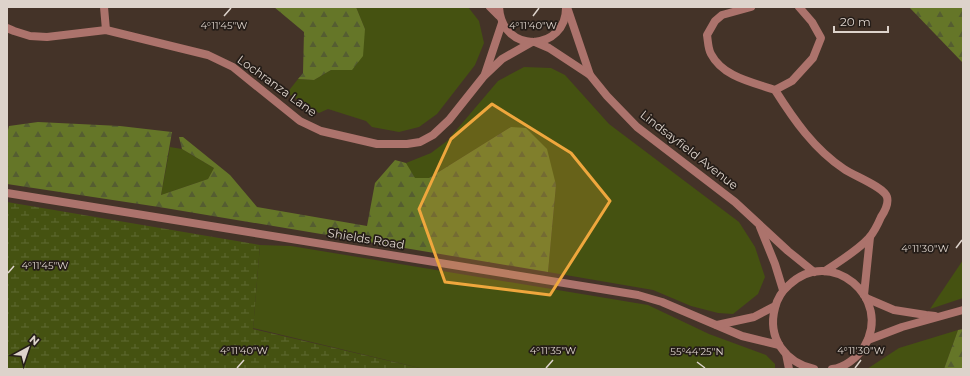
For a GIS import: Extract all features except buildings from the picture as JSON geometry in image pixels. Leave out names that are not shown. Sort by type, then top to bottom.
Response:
[{"type":"street","points":[[104,7],[106,30]]},
{"type":"street","name":"Lindsayfield Avenue","points":[[490,7],[512,36],[519,40],[534,42],[549,48],[590,75],[607,96],[637,127],[735,202],[788,251],[814,272]]},
{"type":"street","points":[[499,7],[501,20]]},
{"type":"street","name":"Lindsayfield Avenue","points":[[534,42],[548,38],[559,30],[563,22],[566,7]]},
{"type":"street","name":"Lindsayfield Avenue","points":[[566,7],[590,75]]},
{"type":"street","points":[[751,7],[722,15],[715,21],[707,36],[710,53],[724,70],[741,78],[775,90],[790,115],[812,143],[844,169],[862,180],[876,186],[887,196],[888,204],[870,237],[853,252],[826,271]]},
{"type":"street","points":[[775,90],[792,81],[813,58],[821,38],[812,22],[799,7]]},
{"type":"street","name":"Lochranza Lane","points":[[484,76],[501,20]]},
{"type":"street","name":"Lochranza Lane","points":[[7,28],[30,36],[47,37],[106,30],[208,55],[233,67],[300,121],[321,131],[377,144],[407,144],[420,142],[433,135],[450,120],[484,76],[502,59],[534,42]]},
{"type":"street","name":"Shields Road","points":[[7,193],[638,294],[662,302],[742,336],[779,345]]},
{"type":"street","name":"Lindsayfield Avenue","points":[[759,224],[775,264],[783,290]]},
{"type":"street","points":[[865,296],[870,237]]},
{"type":"street","points":[[814,369],[803,366],[789,358],[779,345],[773,329],[773,316],[775,306],[783,290],[793,280],[814,272],[826,271],[837,273],[848,278],[865,296],[871,311],[872,325],[868,340],[860,353],[849,363],[834,369]]},
{"type":"street","points":[[865,296],[894,310],[926,316],[946,316]]},
{"type":"street","points":[[717,325],[754,317],[775,306]]},
{"type":"street","points":[[868,340],[902,327],[946,316],[963,310]]},
{"type":"street","points":[[786,354],[789,369]]},
{"type":"highlighted area","points":[[492,104],[571,153],[610,201],[550,295],[445,282],[419,209],[451,139]]},
{"type":"green space","points":[[274,7],[356,7],[365,29],[363,56],[352,70],[331,70],[314,80],[298,79],[303,73],[304,32]]},
{"type":"green space","points":[[356,7],[468,7],[479,21],[484,43],[475,65],[437,114],[419,127],[399,132],[372,127],[366,121],[328,109],[319,113],[287,93],[298,79],[314,80],[331,70],[351,70],[365,29]]},
{"type":"green space","points":[[909,7],[963,7],[963,63]]},
{"type":"green space","points":[[524,67],[551,68],[565,75],[609,124],[739,222],[755,247],[765,277],[758,294],[733,314],[718,313],[691,306],[653,290],[548,272],[556,185],[511,127],[429,178],[414,178],[406,163],[431,153],[447,141],[498,81]]},
{"type":"green space","points":[[38,122],[120,126],[172,132],[161,195],[208,179],[214,168],[182,149],[179,137],[183,137],[230,175],[257,207],[367,226],[375,183],[395,160],[406,163],[415,178],[429,178],[511,127],[526,128],[547,149],[556,185],[548,272],[159,207],[7,184],[7,134],[9,126]]},
{"type":"green space","points":[[170,147],[182,149],[214,168],[208,179],[161,195]]},
{"type":"green space","points":[[7,202],[260,245],[253,329],[424,369],[7,369]]},
{"type":"green space","points":[[260,245],[291,246],[648,305],[709,334],[766,355],[775,364],[775,369],[424,369],[253,328]]},
{"type":"green space","points":[[963,260],[963,298],[930,309]]},
{"type":"green space","points":[[963,329],[963,369],[944,369],[958,330]]},
{"type":"green space","points":[[958,330],[944,369],[867,369],[899,348]]}]
